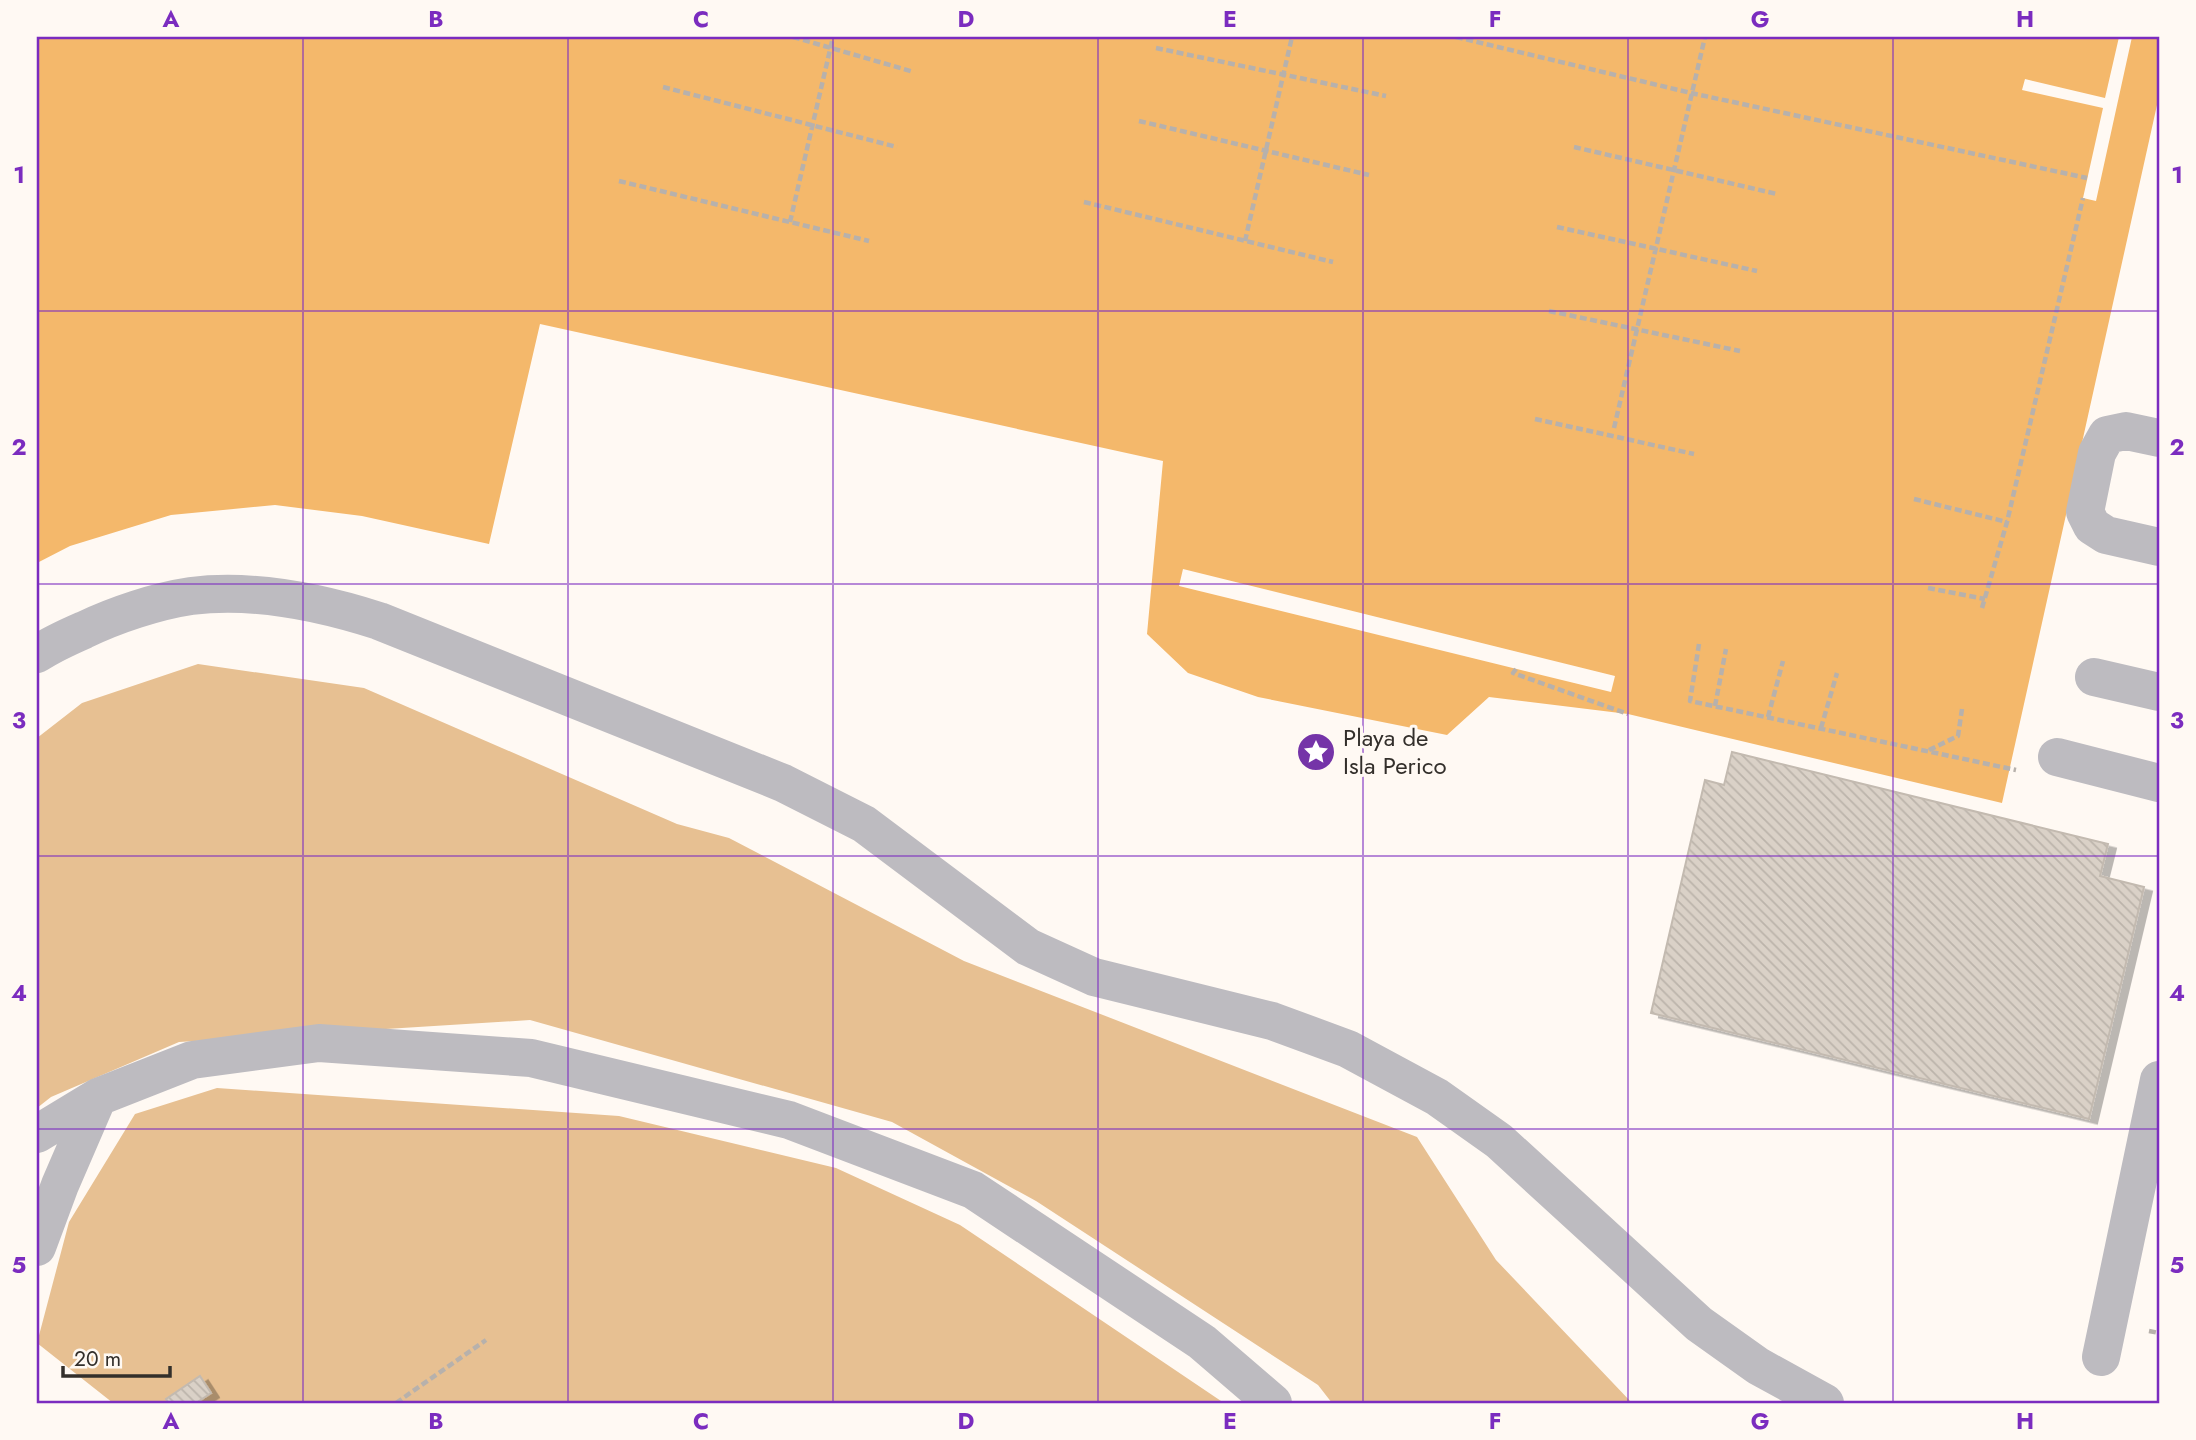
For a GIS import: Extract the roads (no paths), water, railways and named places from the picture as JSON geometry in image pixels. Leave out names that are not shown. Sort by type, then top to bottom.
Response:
[{"type":"street","points":[[2159,438],[2126,432],[2107,435],[2097,453],[2085,512],[2092,526],[2106,535],[2159,547]]},
{"type":"street","points":[[37,654],[50,645],[114,616],[190,596],[260,595],[336,607],[379,621],[783,783],[864,824],[1028,947],[1094,977],[1272,1021],[1348,1049],[1437,1097],[1499,1141],[1699,1324],[1758,1366],[1825,1403]]},
{"type":"street","points":[[2094,677],[2159,692]]},
{"type":"street","points":[[2057,757],[2159,783]]},
{"type":"street","points":[[37,1134],[98,1097],[192,1060],[319,1043],[531,1058],[789,1120],[973,1190],[1202,1342],[1273,1403]]},
{"type":"street","points":[[2101,1357],[2159,1080]]},
{"type":"street","points":[[37,1247],[98,1097]]},
{"type":"place","name":"Playa de Isla Perico","points":[[1316,752]]}]
